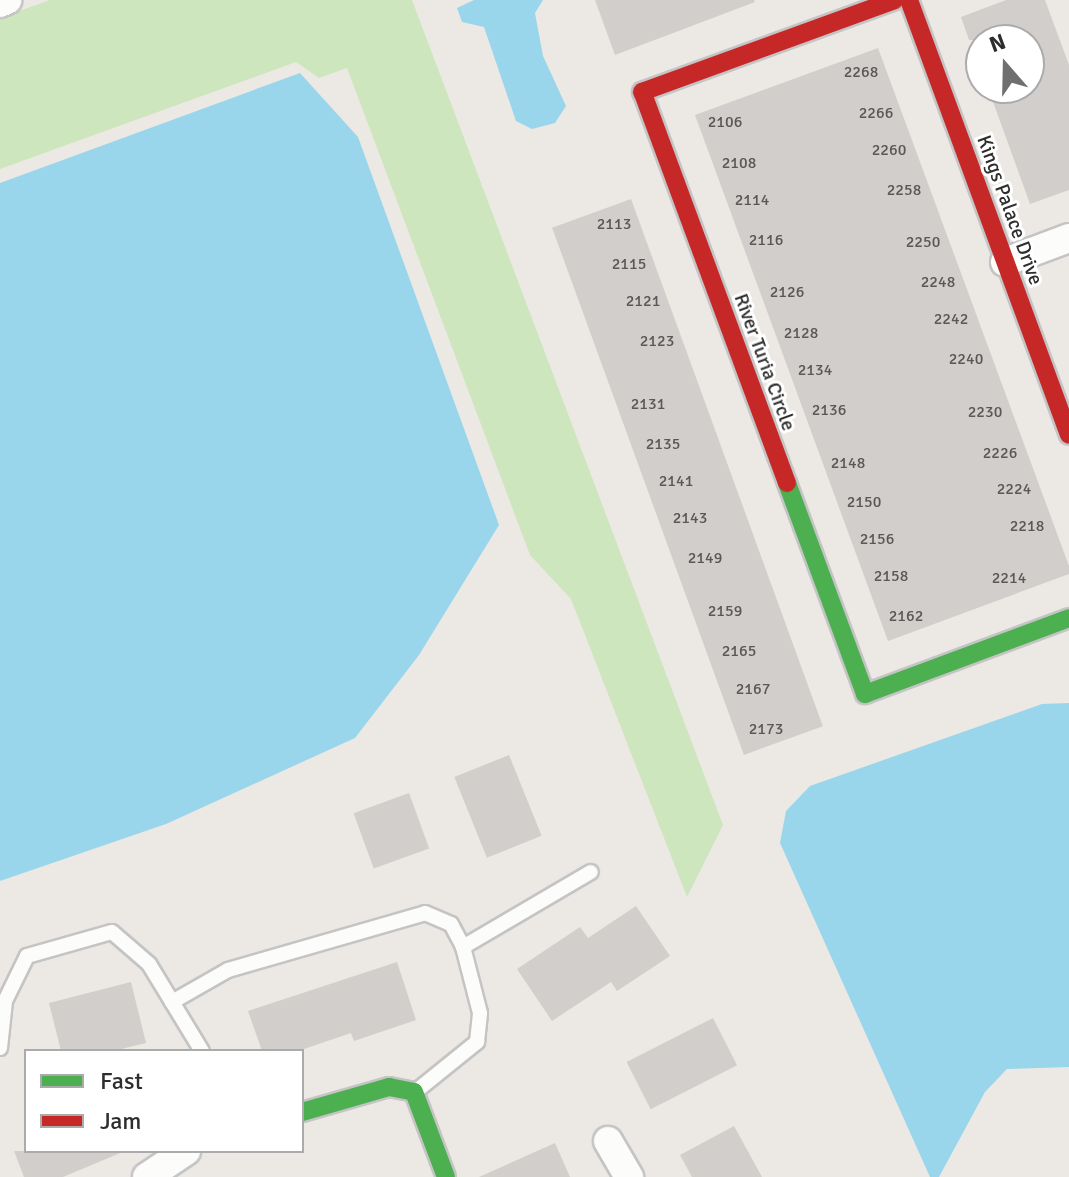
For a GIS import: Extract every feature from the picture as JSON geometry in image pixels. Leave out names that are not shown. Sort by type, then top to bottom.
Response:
[{"type":"street","points":[[0,3],[7,0]]},
{"type":"street","name":"River Turia Circle","points":[[895,0],[642,92],[865,694],[1069,618]]},
{"type":"street","name":"Kings Palace Drive","points":[[909,0],[1069,432]]},
{"type":"street","points":[[1005,262],[1069,238]]},
{"type":"street","points":[[304,1111],[389,1087],[414,1092],[446,1177]]},
{"type":"street","points":[[608,1141],[629,1177]]},
{"type":"street","points":[[147,1177],[183,1153]]},
{"type":"lane","points":[[463,947],[591,872]]},
{"type":"lane","points":[[172,1002],[228,970],[425,913],[451,924],[463,947],[480,1013],[477,1042],[414,1092]]},
{"type":"lane","points":[[0,1048],[5,1001],[27,956],[76,939],[112,932],[149,964],[201,1049]]},
{"type":"green space","points":[[50,0],[412,0],[723,825],[687,897],[571,599],[530,555],[347,68],[319,78],[296,62],[0,169],[0,18]]},
{"type":"water","points":[[474,0],[543,0],[535,13],[543,56],[566,106],[555,123],[532,129],[516,121],[484,27],[462,22],[457,8]]},
{"type":"water","points":[[300,73],[358,137],[499,525],[419,655],[355,738],[166,824],[0,881],[0,183]]},
{"type":"water","points":[[1069,703],[1069,1067],[1007,1069],[985,1092],[939,1177],[930,1177],[780,843],[786,811],[810,786],[1042,704]]},
{"type":"building","points":[[595,0],[754,0],[755,2],[615,55]]},
{"type":"building","points":[[1006,0],[1045,0],[1069,65],[1069,190],[1030,204],[994,104],[1045,104],[1045,24],[965,24],[965,28],[961,17]]},
{"type":"building","points":[[878,48],[1069,566],[1069,574],[888,641],[695,115]]},
{"type":"building","points":[[631,199],[823,726],[744,755],[552,228]]},
{"type":"building","points":[[509,755],[542,836],[487,858],[454,777]]},
{"type":"building","points":[[409,793],[429,848],[374,869],[354,813]]},
{"type":"building","points":[[636,906],[670,956],[617,991],[611,982],[552,1021],[517,969],[580,927],[588,938]]},
{"type":"building","points":[[397,962],[416,1020],[354,1041],[351,1033],[304,1049],[261,1049],[248,1011]]},
{"type":"building","points":[[131,982],[146,1043],[121,1049],[60,1049],[49,1003]]},
{"type":"building","points":[[713,1018],[737,1065],[651,1109],[627,1062]]},
{"type":"building","points":[[734,1126],[762,1177],[692,1177],[680,1155]]},
{"type":"building","points":[[555,1143],[570,1177],[479,1177]]},
{"type":"building","points":[[14,1151],[120,1153],[63,1177],[24,1177]]},
{"type":"traffic: fast","points":[[787,483],[865,694],[1069,618]]},
{"type":"traffic: fast","points":[[304,1111],[389,1087],[414,1092],[446,1177]]},
{"type":"traffic: jam","points":[[787,483],[642,92],[895,0]]},
{"type":"traffic: jam","points":[[909,0],[1069,434]]}]
